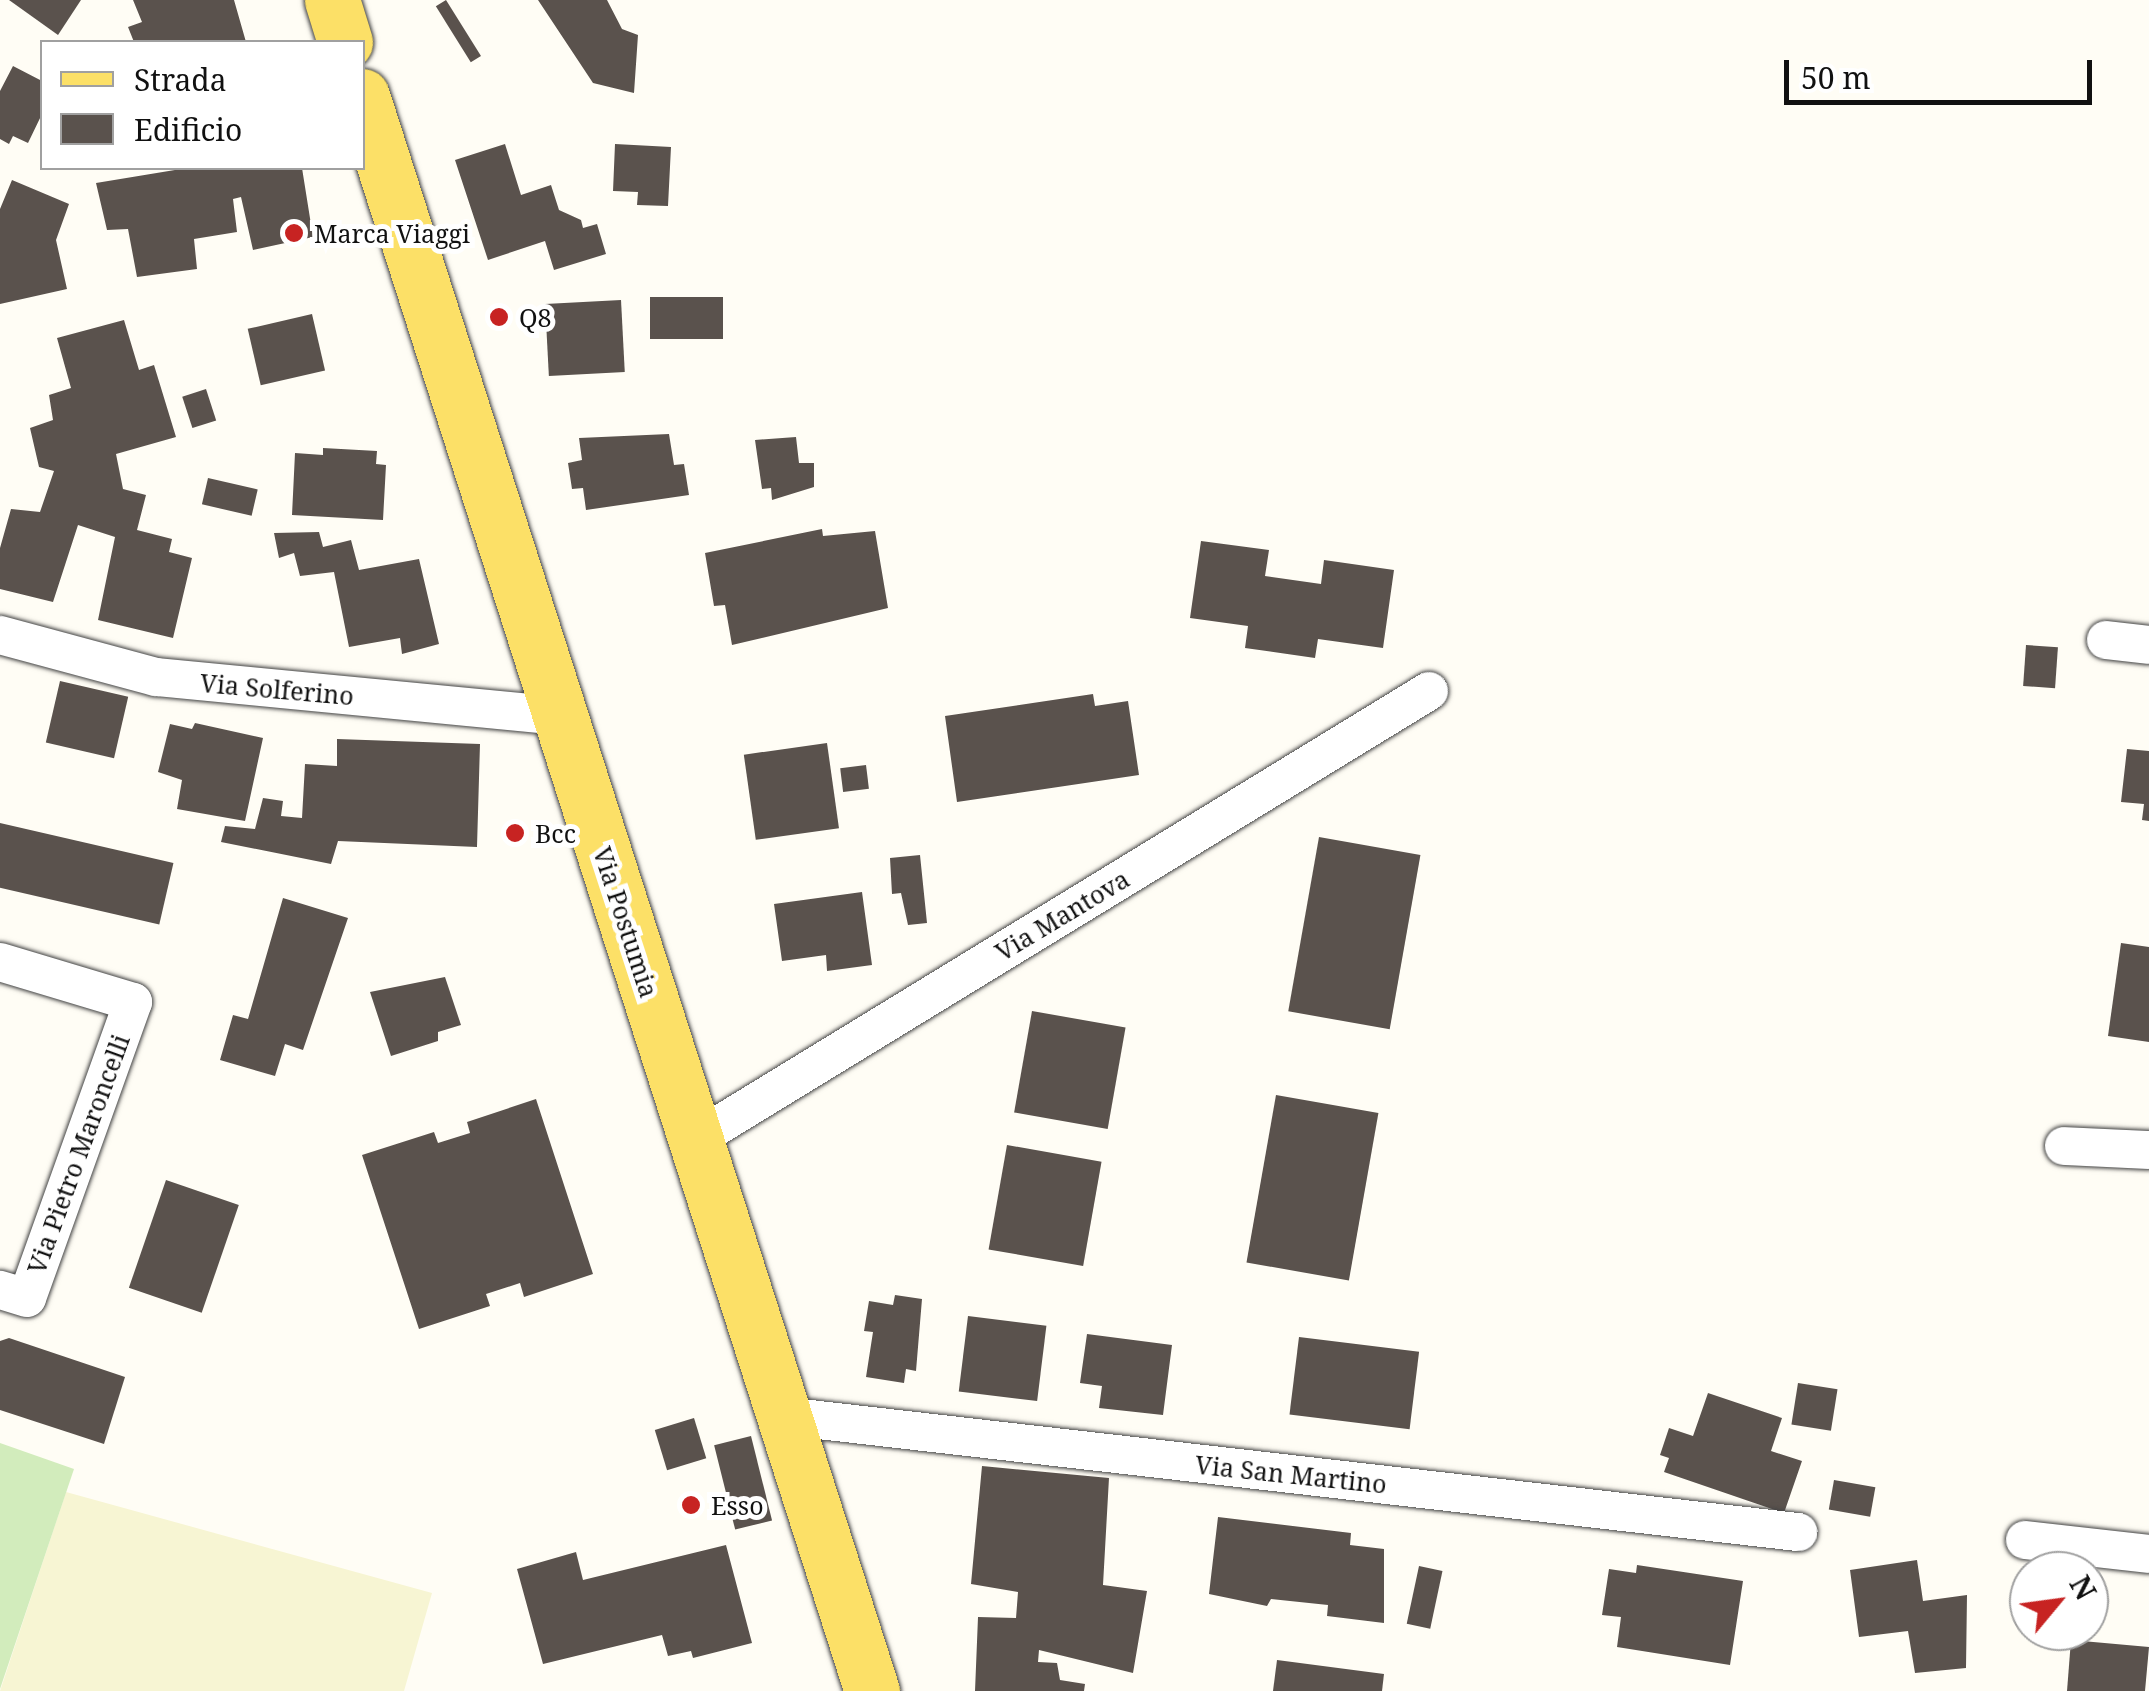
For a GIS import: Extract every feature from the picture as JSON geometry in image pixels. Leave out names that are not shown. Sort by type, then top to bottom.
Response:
[{"type":"main road","points":[[332,0],[345,40]]},
{"type":"main road","name":"Via Postumia","points":[[365,105],[872,1691]]},
{"type":"street","name":"Via Solferino","points":[[0,635],[156,677],[560,716]]},
{"type":"street","points":[[2106,640],[2149,645]]},
{"type":"street","name":"Via Mantova","points":[[696,1139],[1429,691]]},
{"type":"street","name":"Via Pietro Maroncelli","points":[[0,962],[133,1002],[27,1298],[0,1290]]},
{"type":"street","points":[[2064,1146],[2149,1150]]},
{"type":"street","name":"Via San Martino","points":[[784,1416],[1798,1532]]},
{"type":"street","points":[[2025,1540],[2149,1554]]},
{"type":"shaded area","points":[[66,1492],[432,1593],[404,1691],[0,1691]]},
{"type":"green space","points":[[0,1443],[74,1469],[0,1689]]},
{"type":"building","points":[[9,0],[81,0],[58,35]]},
{"type":"building","points":[[133,0],[234,0],[245,40],[133,40],[128,27],[142,22]]},
{"type":"building","points":[[446,0],[481,56],[471,62],[436,6]]},
{"type":"building","points":[[538,0],[607,0],[622,29],[638,35],[634,93],[593,83]]},
{"type":"building","points":[[13,66],[40,80],[40,118],[28,143],[13,136],[9,144],[0,139],[0,91]]},
{"type":"building","points":[[505,144],[521,195],[551,185],[559,210],[581,220],[583,228],[597,224],[606,254],[554,270],[545,241],[488,260],[455,160]]},
{"type":"building","points":[[615,144],[671,147],[668,206],[637,205],[638,192],[613,191]]},
{"type":"building","points":[[175,170],[302,170],[313,237],[253,250],[241,197],[233,199],[237,232],[194,239],[197,269],[137,277],[128,229],[107,230],[96,183]]},
{"type":"building","points":[[12,180],[69,204],[56,240],[67,289],[0,304],[0,209]]},
{"type":"building","points":[[650,297],[723,297],[723,339],[650,339]]},
{"type":"building","points":[[621,300],[625,372],[549,376],[545,304]]},
{"type":"building","points":[[312,314],[325,371],[261,385],[248,329]]},
{"type":"building","points":[[124,320],[139,370],[154,365],[176,437],[116,454],[123,489],[146,495],[137,530],[172,539],[169,552],[192,558],[173,638],[98,620],[115,537],[78,525],[53,602],[0,589],[0,548],[11,509],[40,512],[54,471],[39,467],[30,428],[53,420],[49,395],[71,388],[57,338]]},
{"type":"building","points":[[206,389],[216,420],[192,428],[182,397]]},
{"type":"building","points":[[669,434],[674,465],[684,464],[689,495],[586,510],[583,488],[572,489],[568,463],[582,460],[579,438]]},
{"type":"building","points":[[796,437],[799,463],[814,463],[814,487],[772,500],[771,488],[762,489],[755,440]]},
{"type":"building","points":[[323,448],[377,451],[376,464],[386,465],[383,520],[292,515],[295,453],[323,455]]},
{"type":"building","points":[[208,478],[258,489],[252,516],[202,504]]},
{"type":"building","points":[[822,529],[823,536],[875,531],[888,608],[732,645],[725,605],[714,606],[705,553]]},
{"type":"building","points":[[319,532],[323,547],[351,540],[359,570],[419,559],[439,644],[402,654],[400,638],[349,647],[334,572],[300,576],[294,553],[279,558],[274,533]]},
{"type":"building","points":[[1201,541],[1269,550],[1265,576],[1321,584],[1324,560],[1394,570],[1383,648],[1318,639],[1315,658],[1245,648],[1248,626],[1190,618]]},
{"type":"building","points":[[2026,645],[2058,647],[2055,688],[2023,686]]},
{"type":"building","points":[[60,681],[128,697],[114,758],[46,742]]},
{"type":"building","points":[[1093,694],[1095,706],[1128,701],[1139,775],[957,802],[945,716]]},
{"type":"building","points":[[195,723],[263,738],[245,821],[177,809],[182,780],[158,772],[170,724],[192,729]]},
{"type":"building","points":[[337,739],[480,744],[477,847],[338,841],[331,864],[221,842],[225,826],[255,829],[263,798],[283,801],[281,816],[302,818],[305,764],[337,766]]},
{"type":"building","points":[[827,743],[839,828],[756,840],[744,755]]},
{"type":"building","points":[[2127,749],[2149,751],[2149,821],[2142,820],[2144,804],[2121,802]]},
{"type":"building","points":[[866,765],[869,789],[843,792],[840,768]]},
{"type":"building","points":[[0,823],[173,863],[159,924],[0,888]]},
{"type":"building","points":[[1319,837],[1420,855],[1390,1029],[1288,1011]]},
{"type":"building","points":[[920,855],[927,923],[908,925],[901,893],[892,894],[890,858]]},
{"type":"building","points":[[862,892],[872,965],[827,971],[826,955],[782,961],[774,904]]},
{"type":"building","points":[[283,898],[348,918],[303,1050],[285,1044],[275,1076],[220,1060],[233,1015],[248,1019]]},
{"type":"building","points":[[2121,943],[2149,947],[2149,1042],[2108,1036]]},
{"type":"building","points":[[445,977],[461,1025],[438,1032],[438,1041],[391,1056],[370,992]]},
{"type":"building","points":[[1032,1011],[1126,1027],[1108,1129],[1014,1112]]},
{"type":"building","points":[[1276,1095],[1378,1113],[1349,1280],[1246,1262]]},
{"type":"building","points":[[536,1099],[593,1274],[524,1297],[520,1283],[486,1294],[490,1306],[419,1329],[362,1155],[434,1132],[438,1143],[470,1133],[467,1122]]},
{"type":"building","points":[[1007,1145],[1102,1162],[1083,1266],[989,1249]]},
{"type":"building","points":[[166,1180],[239,1205],[202,1313],[129,1288]]},
{"type":"building","points":[[895,1295],[922,1299],[916,1371],[906,1369],[904,1383],[866,1377],[873,1332],[864,1331],[869,1301],[893,1305]]},
{"type":"building","points":[[968,1316],[1046,1326],[1037,1401],[959,1391]]},
{"type":"building","points":[[1087,1334],[1172,1345],[1163,1415],[1099,1408],[1102,1386],[1080,1383]]},
{"type":"building","points":[[1299,1337],[1419,1352],[1410,1429],[1289,1414]]},
{"type":"building","points":[[9,1338],[125,1377],[104,1444],[0,1410],[0,1341]]},
{"type":"building","points":[[1798,1383],[1838,1389],[1831,1431],[1791,1424]]},
{"type":"building","points":[[1708,1393],[1782,1418],[1771,1451],[1802,1461],[1784,1513],[1664,1472],[1669,1458],[1660,1455],[1669,1428],[1693,1436]]},
{"type":"building","points":[[694,1418],[706,1458],[667,1470],[655,1430]]},
{"type":"building","points":[[751,1436],[772,1520],[735,1530],[714,1445]]},
{"type":"building","points":[[982,1466],[1109,1478],[1103,1585],[1147,1591],[1133,1673],[1039,1650],[1038,1662],[1057,1663],[1060,1680],[1085,1684],[1084,1691],[975,1691],[978,1617],[1016,1618],[1018,1592],[971,1584]]},
{"type":"building","points":[[1834,1480],[1875,1487],[1870,1517],[1829,1510]]},
{"type":"building","points":[[1218,1517],[1351,1533],[1350,1545],[1384,1549],[1384,1623],[1327,1616],[1328,1605],[1271,1599],[1267,1606],[1209,1594]]},
{"type":"building","points":[[726,1545],[752,1643],[693,1658],[691,1651],[668,1656],[662,1635],[543,1664],[517,1569],[576,1552],[583,1580]]},
{"type":"building","points":[[1917,1560],[1923,1601],[1967,1595],[1966,1668],[1915,1673],[1908,1631],[1859,1637],[1850,1570]]},
{"type":"building","points":[[1637,1565],[1743,1581],[1730,1665],[1617,1647],[1621,1617],[1602,1615],[1609,1569],[1636,1573]]},
{"type":"building","points":[[1419,1566],[1442,1571],[1430,1629],[1407,1624]]},
{"type":"building","points":[[2109,1643],[2149,1647],[2145,1691],[2067,1691],[2070,1651],[2109,1651]]},
{"type":"building","points":[[1277,1660],[1384,1674],[1382,1691],[1273,1691]]},
{"type":"place","name":"Marca Viaggi","points":[[294,233]]},
{"type":"place","name":"Q8","points":[[499,317]]},
{"type":"place","name":"Bcc","points":[[515,833]]},
{"type":"place","name":"Esso","points":[[691,1505]]}]
